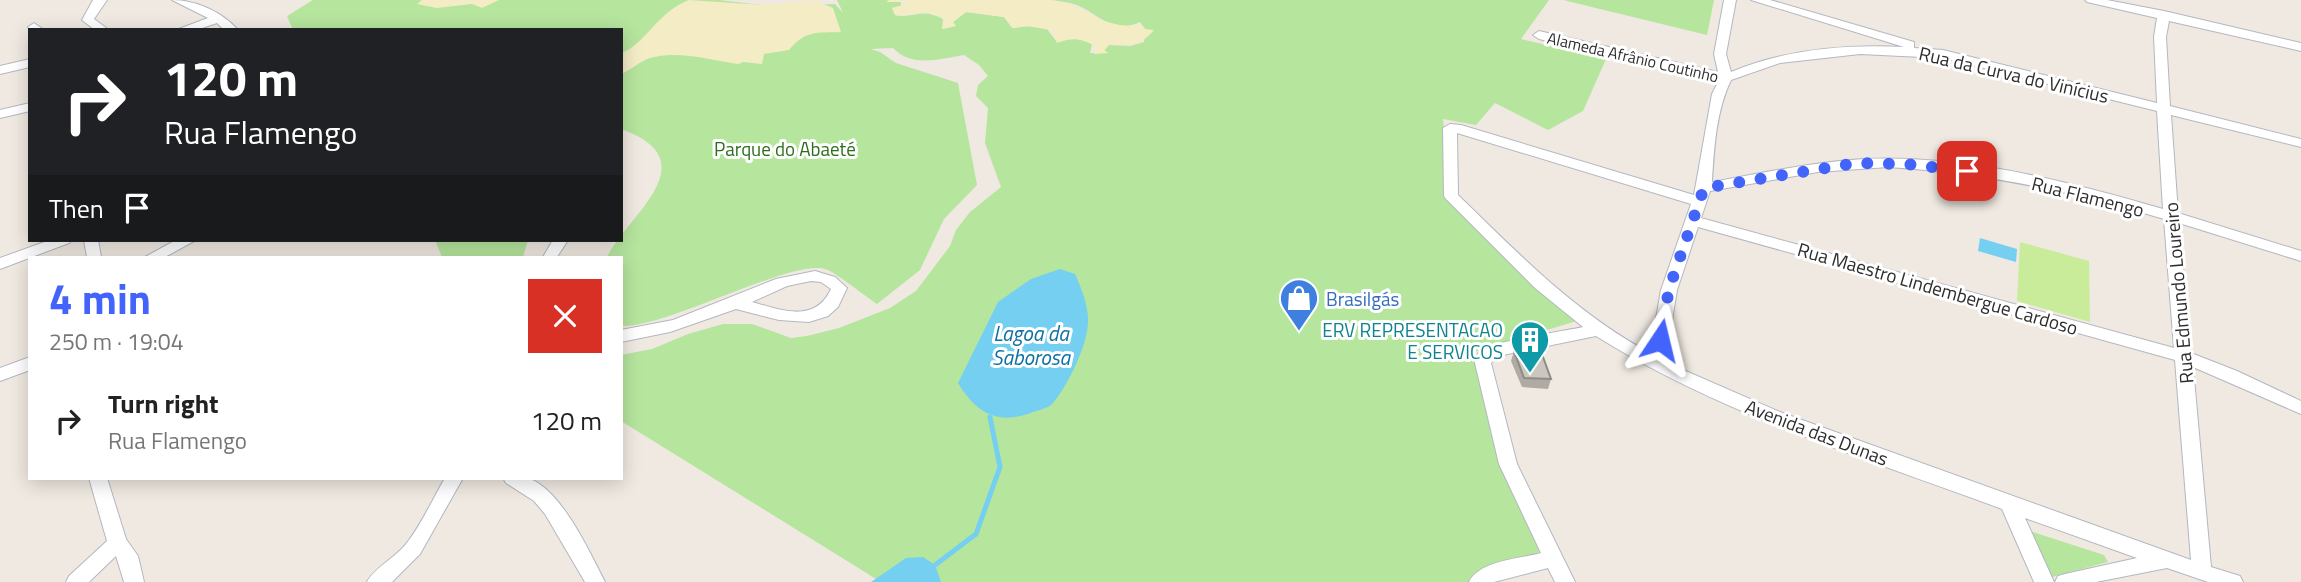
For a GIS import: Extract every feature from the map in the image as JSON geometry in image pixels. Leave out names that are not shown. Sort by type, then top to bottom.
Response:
[{"type":"street","points":[[100,28],[88,20],[97,2],[101,0]]},
{"type":"street","points":[[178,0],[219,19],[230,28]]},
{"type":"street","points":[[1656,365],[1669,289],[1701,195],[1718,94],[1726,78],[1720,54],[1730,0]]},
{"type":"street","points":[[1757,0],[1942,54]]},
{"type":"street","points":[[2091,0],[2301,47]]},
{"type":"street","name":"Rua Edmundo Loureiro","points":[[2165,15],[2160,37],[2171,216],[2202,572]]},
{"type":"street","points":[[188,28],[219,19]]},
{"type":"street","name":"Alameda Afrânio Coutinho","points":[[1539,35],[1726,78]]},
{"type":"street","name":"Rua da Curva do Vinícius","points":[[1726,78],[1766,62],[1806,54],[1887,50],[1942,54],[2301,143]]},
{"type":"street","points":[[0,70],[28,63]]},
{"type":"street","points":[[0,114],[28,107]]},
{"type":"street","name":"Avenida das Dunas","points":[[1701,195],[1453,128],[1451,196],[1558,300],[1598,330],[1656,365],[1762,412],[2165,561],[2233,582]]},
{"type":"street","name":"Rua Flamengo","points":[[1701,195],[1830,166],[1889,163],[2011,178],[2171,216],[2301,256]]},
{"type":"street","name":"Rua Maestro Lindembergue Cardoso","points":[[1691,220],[1862,274],[2184,357],[2231,375],[2301,408]]},
{"type":"street","points":[[4,263],[59,242]]},
{"type":"street","points":[[155,256],[184,242]]},
{"type":"street","points":[[623,336],[664,327],[735,303],[792,279],[814,275],[830,279],[839,288],[836,300],[824,311],[809,317],[792,319],[735,303]]},
{"type":"street","points":[[1565,582],[1508,464],[1483,363],[1485,356],[1493,351],[1598,330]]},
{"type":"street","points":[[0,375],[28,364]]},
{"type":"street","points":[[99,480],[117,543],[128,556],[134,582]]},
{"type":"street","points":[[388,579],[412,553],[453,480]]},
{"type":"street","points":[[518,480],[545,498],[595,582]]},
{"type":"street","points":[[2009,504],[2044,582]]},
{"type":"street","points":[[76,582],[117,543]]},
{"type":"street","points":[[1479,582],[1490,574],[1552,559]]},
{"type":"street","points":[[2065,582],[2165,561]]},
{"type":"green space","name":"Parque do Abaeté","points":[[313,0],[719,0],[771,6],[835,4],[843,13],[837,0],[901,0],[901,6],[892,8],[895,15],[935,16],[943,19],[943,29],[955,26],[953,22],[966,12],[1004,17],[1012,28],[1032,26],[1047,29],[1057,42],[1079,40],[1092,44],[1090,53],[1107,53],[1104,49],[1108,45],[1130,46],[1144,42],[1145,29],[1140,22],[1113,25],[1077,5],[1049,0],[1549,0],[1521,39],[1606,59],[1583,111],[1548,130],[1495,103],[1476,125],[1443,119],[1451,196],[1583,319],[1471,353],[1539,552],[1490,574],[1480,582],[881,582],[623,422],[623,355],[652,349],[688,334],[723,324],[752,324],[791,338],[807,336],[839,328],[890,308],[916,291],[950,246],[956,230],[970,212],[1001,187],[985,143],[988,108],[976,96],[978,85],[988,76],[979,65],[964,55],[917,60],[900,54],[893,48],[871,49],[896,63],[958,83],[977,185],[944,219],[920,270],[877,304],[828,270],[812,268],[762,282],[669,316],[642,324],[623,326],[623,256],[608,256],[616,242],[623,242],[623,233],[655,189],[661,172],[659,157],[647,142],[623,130],[623,28],[292,28],[287,16]]},
{"type":"green space","points":[[1563,0],[1714,0],[1707,35]]},
{"type":"green space","points":[[436,242],[527,242],[523,256],[442,256]]},
{"type":"green space","points":[[2020,242],[2089,261],[2090,322],[2017,301]]},
{"type":"green space","points":[[2030,531],[2104,555],[2108,562],[2052,577],[2027,534]]},
{"type":"sand","points":[[422,0],[499,0],[482,8],[472,4],[437,8],[417,4]]},
{"type":"sand","points":[[689,0],[764,5],[820,0],[819,2],[833,8],[841,32],[806,36],[789,50],[764,54],[762,64],[738,64],[671,55],[646,59],[623,73],[623,52],[637,43],[678,5]]},
{"type":"sand","points":[[1051,0],[1075,6],[1114,24],[1142,25],[1145,29],[1154,30],[1139,43],[1109,45],[1104,51],[1109,53],[1094,54],[1096,47],[1087,42],[1073,39],[1057,43],[1051,30],[1027,26],[1013,28],[1004,17],[966,12],[953,22],[956,26],[942,29],[943,19],[931,13],[895,15],[892,8],[906,2],[886,2]]},
{"type":"water","points":[[1980,238],[2017,249],[2016,262],[1978,251]]},
{"type":"water","name":"Lagoa da Saborosa","points":[[1060,269],[1075,274],[1087,309],[1085,339],[1074,369],[1063,389],[1048,407],[1009,418],[989,414],[972,402],[958,383],[998,302],[1031,279]]},
{"type":"water","points":[[923,557],[935,565],[941,582],[871,582],[906,558]]},
{"type":"building","points":[[1539,346],[1551,379],[1524,378],[1514,351]]},
{"type":"waterway","points":[[935,565],[976,534],[1000,467],[990,417]]},
{"type":"place","name":"Brasilgás","points":[[1299,332]]},
{"type":"place","name":"ERV REPRESENTACAO E SERVICOS","points":[[1530,374]]},
{"type":"route","points":[[1660,340],[1669,289],[1704,188],[1857,163],[1922,165],[1967,171]]}]
